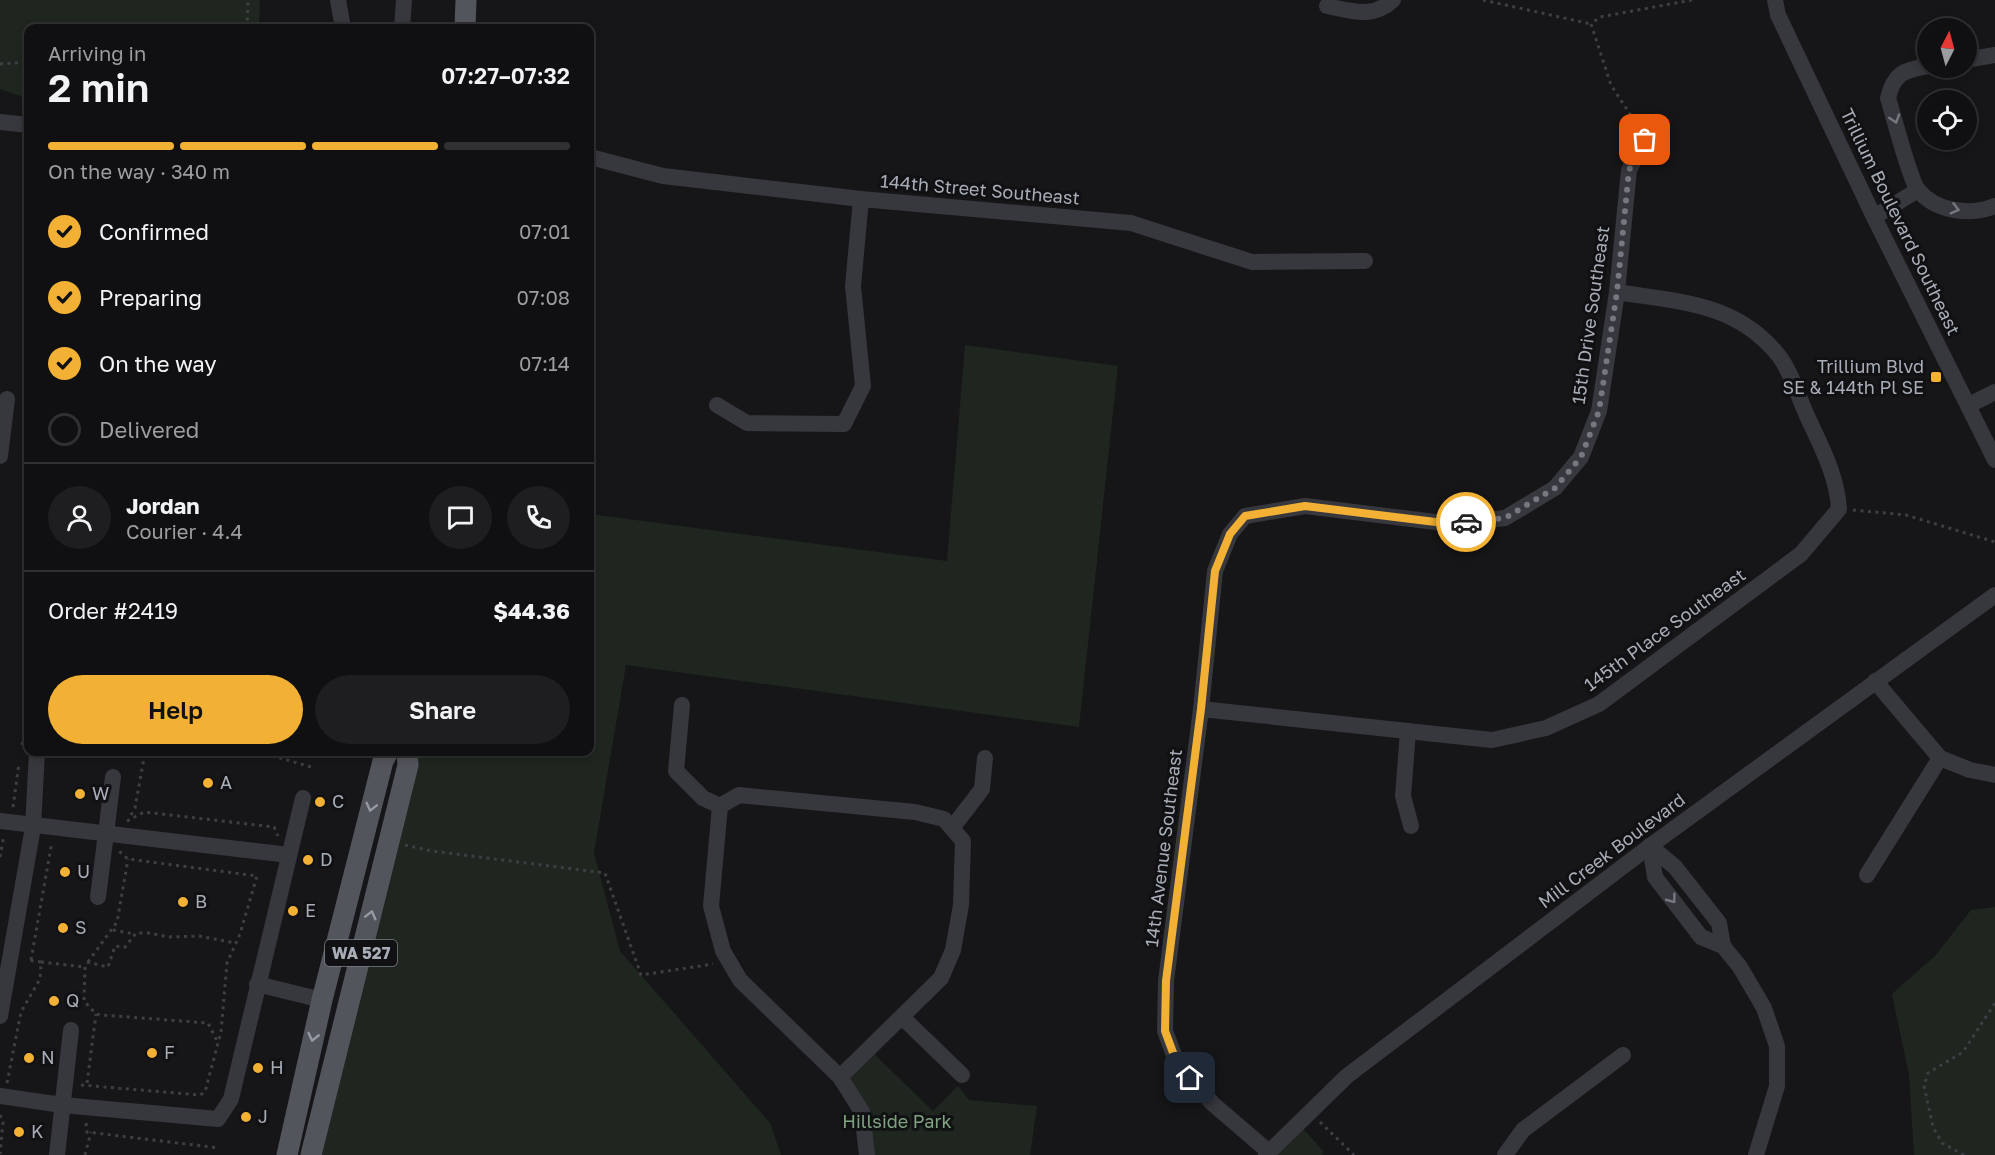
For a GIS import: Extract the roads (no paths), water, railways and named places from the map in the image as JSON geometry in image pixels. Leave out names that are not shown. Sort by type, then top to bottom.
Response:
[{"type":"main road","points":[[465,24],[466,0]]},
{"type":"main road","points":[[287,1155],[322,1000],[386,756]]},
{"type":"main road","name":"WA 527","points":[[311,1155],[408,765],[407,756]]},
{"type":"street","points":[[338,0],[343,24]]},
{"type":"street","points":[[402,24],[404,0]]},
{"type":"street","points":[[1327,6],[1366,12],[1382,10],[1394,0]]},
{"type":"street","name":"Trillium Boulevard Southeast","points":[[1775,0],[1778,15],[1874,218],[1995,460]]},
{"type":"street","points":[[1977,58],[1995,55]]},
{"type":"street","points":[[1917,68],[1906,70],[1892,82],[1888,98],[1918,190],[1941,206],[1969,213],[1995,206]]},
{"type":"street","points":[[0,122],[24,125]]},
{"type":"street","name":"15th Drive Southeast","points":[[1245,516],[1305,506],[1452,524],[1505,518],[1555,488],[1581,457],[1599,411],[1617,292],[1629,170],[1645,140]]},
{"type":"street","name":"144th Street Southeast","points":[[594,158],[663,176],[861,199],[1131,223],[1252,262],[1365,261]]},
{"type":"street","points":[[1874,218],[1918,190]]},
{"type":"street","points":[[717,405],[747,423],[844,424],[863,386],[853,286],[861,199]]},
{"type":"street","name":"145th Place Southeast","points":[[1201,709],[1492,740],[1546,728],[1599,704],[1801,554],[1839,509],[1838,489],[1831,467],[1779,357],[1749,327],[1712,307],[1617,292]]},
{"type":"street","points":[[1969,405],[1995,392]]},
{"type":"street","points":[[0,456],[7,399]]},
{"type":"street","name":"14th Avenue Southeast","points":[[1245,516],[1230,534],[1215,571],[1201,709],[1166,981],[1165,1031],[1178,1066],[1213,1104],[1268,1154]]},
{"type":"street","name":"Mill Creek Boulevard","points":[[1268,1154],[1347,1076],[1650,846],[1995,595]]},
{"type":"street","points":[[1875,681],[1940,758],[1970,770],[1995,775]]},
{"type":"street","points":[[682,705],[676,771],[703,798],[720,806]]},
{"type":"street","points":[[1408,731],[1403,796],[1411,826]]},
{"type":"street","points":[[0,1016],[8,959],[33,827],[29,756]]},
{"type":"street","points":[[948,823],[982,789],[985,758]]},
{"type":"street","points":[[1867,875],[1940,758]]},
{"type":"street","points":[[98,897],[113,835],[113,777]]},
{"type":"street","points":[[720,806],[739,795],[915,812],[948,823],[963,841],[961,905],[953,950],[941,978],[840,1077]]},
{"type":"street","points":[[1,1096],[63,1098],[81,1107],[218,1119],[231,1100],[303,798]]},
{"type":"street","points":[[720,806],[711,906],[723,951],[740,980],[840,1077],[862,1112],[867,1155]]},
{"type":"street","points":[[7,817],[33,827],[289,855]]},
{"type":"street","points":[[1650,846],[1675,867],[1719,923],[1723,946],[1740,967],[1764,1008],[1777,1046],[1777,1086],[1756,1155]]},
{"type":"street","points":[[257,984],[322,1000]]},
{"type":"street","points":[[902,1017],[962,1075]]},
{"type":"street","points":[[57,1155],[71,1030]]},
{"type":"street","points":[[1505,1155],[1523,1130],[1623,1055]]},
{"type":"place","name":"Trillium Blvd SE & 144th Pl SE","points":[[1936,377]]},
{"type":"place","name":"A","points":[[208,783]]},
{"type":"place","name":"W","points":[[80,794]]},
{"type":"place","name":"C","points":[[320,802]]},
{"type":"place","name":"D","points":[[308,860]]},
{"type":"place","name":"U","points":[[65,872]]},
{"type":"place","name":"B","points":[[183,902]]},
{"type":"place","name":"E","points":[[293,911]]},
{"type":"place","name":"S","points":[[63,928]]},
{"type":"place","name":"Q","points":[[54,1001]]},
{"type":"place","name":"F","points":[[152,1053]]},
{"type":"place","name":"N","points":[[29,1058]]},
{"type":"place","name":"H","points":[[258,1068]]},
{"type":"place","name":"J","points":[[246,1117]]},
{"type":"place","name":"K","points":[[19,1132]]},
{"type":"park label","name":"Hillside Park","points":[[897,1122]]}]
